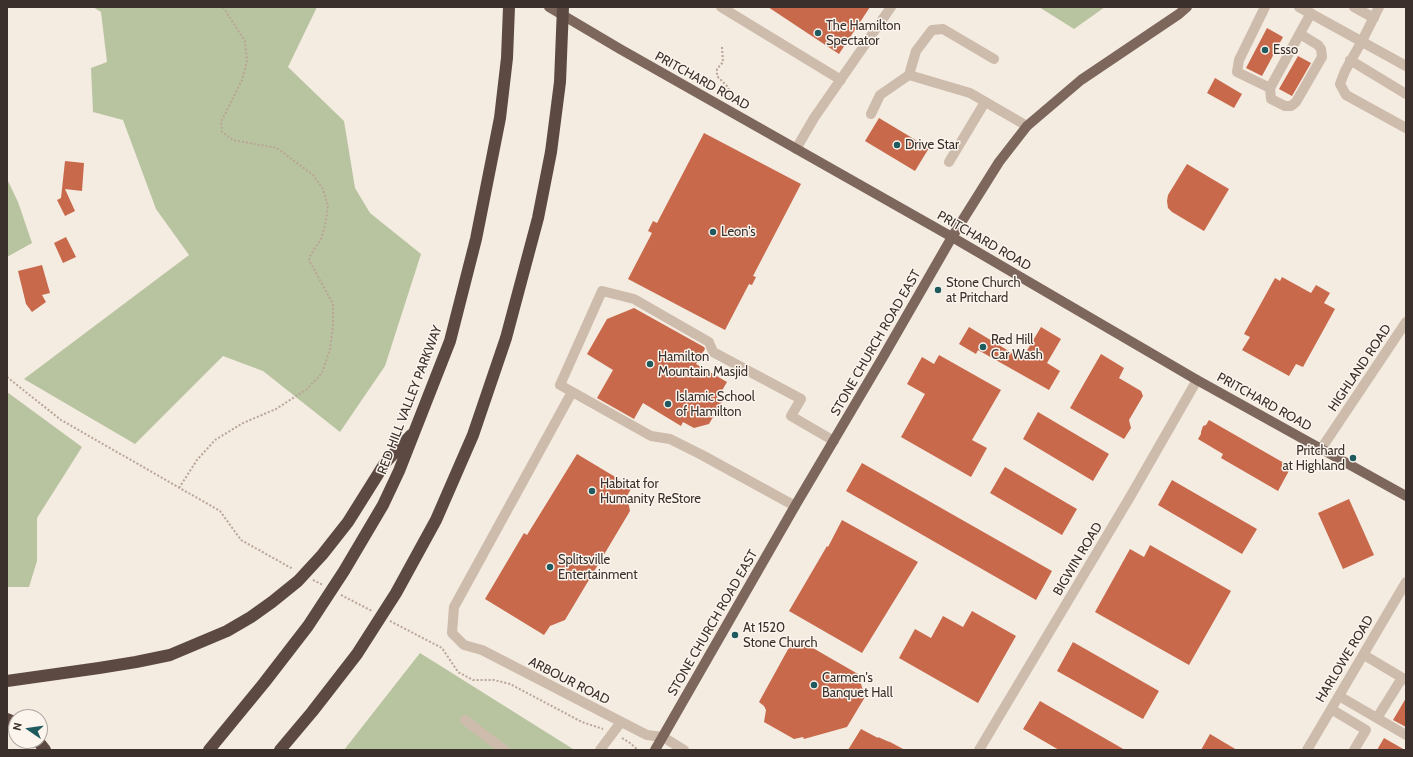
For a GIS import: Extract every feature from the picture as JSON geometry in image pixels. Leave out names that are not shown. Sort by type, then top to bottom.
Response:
[{"type":"highway","name":"RED HILL VALLEY PARKWAY","points":[[209,750],[264,684],[308,626],[344,571],[383,505],[400,471],[450,341],[476,239],[500,118],[507,58],[509,7]]},
{"type":"highway","points":[[280,750],[357,654],[396,593],[436,520],[474,435],[506,338],[538,218],[551,152],[560,82],[563,7]]},
{"type":"highway","points":[[7,681],[136,662],[170,654],[227,631],[251,617],[298,581],[322,555],[348,522],[385,463],[416,430]]},
{"type":"main road","name":"PRITCHARD ROAD","points":[[549,7],[728,111],[952,237],[1197,380],[1406,496]]},
{"type":"main road","name":"STONE CHURCH ROAD EAST","points":[[655,750],[952,237],[999,162],[1027,126],[1081,80],[1179,14],[1187,7]]},
{"type":"street","points":[[721,7],[840,80]]},
{"type":"street","points":[[796,149],[840,80],[891,7]]},
{"type":"street","points":[[1266,7],[1239,60],[1237,72],[1270,88]]},
{"type":"street","points":[[1300,7],[1406,66]]},
{"type":"street","points":[[1354,7],[1374,18]]},
{"type":"street","points":[[1380,7],[1344,71],[1340,84],[1346,95],[1406,128]]},
{"type":"street","points":[[1300,34],[1322,49],[1322,57],[1296,102],[1291,106],[1285,106],[1271,99],[1270,88],[1311,13]]},
{"type":"street","points":[[871,114],[880,95],[909,75],[916,52],[932,30],[943,29],[994,59]]},
{"type":"street","points":[[1350,60],[1406,94]]},
{"type":"street","points":[[909,75],[970,93],[1027,126]]},
{"type":"street","points":[[949,162],[985,102]]},
{"type":"street","points":[[795,506],[702,454],[670,439],[651,436],[560,385],[602,291],[634,300],[709,342],[713,352],[801,399],[791,416],[834,441]]},
{"type":"street","name":"HIGHLAND ROAD","points":[[1321,449],[1406,322]]},
{"type":"street","name":"BIGWIN ROAD","points":[[979,750],[1130,497],[1197,380]]},
{"type":"street","name":"ARBOUR ROAD","points":[[572,392],[454,607],[452,633],[464,645],[482,650],[647,735],[663,738],[684,750]]},
{"type":"street","name":"HARLOWE ROAD","points":[[1307,750],[1406,582]]},
{"type":"street","points":[[1364,655],[1404,679],[1377,718]]},
{"type":"street","points":[[1339,696],[1406,735]]},
{"type":"street","points":[[1331,709],[1366,730],[1354,750]]},
{"type":"street","points":[[465,720],[504,750]]},
{"type":"street","points":[[600,750],[621,722]]},
{"type":"path","points":[[179,488],[197,460],[215,440],[243,423],[276,409],[307,389],[322,373],[330,349],[333,326],[333,304],[309,260],[321,239],[325,226],[328,206],[323,189],[313,175],[277,148],[232,140],[222,132],[221,122],[242,80],[247,61],[245,41],[223,7]]},
{"type":"path","points":[[722,47],[723,62],[717,69],[717,76],[728,87],[730,93],[728,111]]},
{"type":"path","points":[[7,378],[61,420],[220,511],[241,540],[299,573]]},
{"type":"path","points":[[313,580],[326,587]]},
{"type":"path","points":[[340,594],[374,612]]},
{"type":"path","points":[[388,619],[442,648],[458,672],[473,680],[494,680],[510,684],[582,722],[613,732],[638,750]]},
{"type":"green space","points":[[93,7],[317,7],[288,67],[344,121],[355,188],[370,213],[421,254],[385,366],[340,432],[263,371],[223,356],[135,444],[24,379],[189,255],[156,209],[123,120],[93,112],[91,68],[107,62],[101,12]]},
{"type":"green space","points":[[1039,7],[1105,7],[1074,29]]},
{"type":"green space","points":[[7,179],[18,202],[32,243],[7,257]]},
{"type":"green space","points":[[7,392],[82,447],[37,518],[37,561],[29,587],[7,587]]},
{"type":"green space","points":[[420,653],[573,749],[344,750]]},
{"type":"building","points":[[768,7],[870,7],[839,54]]},
{"type":"building","points":[[1267,28],[1283,37],[1262,76],[1246,68]]},
{"type":"building","points":[[1298,56],[1311,63],[1292,96],[1279,89]]},
{"type":"building","points":[[1215,78],[1242,94],[1234,108],[1207,93]]},
{"type":"building","name":"Drive Star","points":[[879,118],[929,148],[915,171],[865,141]]},
{"type":"building","name":"Leon's","points":[[704,133],[801,184],[753,276],[756,277],[752,285],[749,284],[725,330],[628,279],[652,233],[648,231],[653,221],[657,223]]},
{"type":"building","points":[[65,161],[84,163],[82,191],[65,189],[75,211],[65,216],[57,200],[61,198]]},
{"type":"building","points":[[1187,164],[1229,189],[1204,231],[1172,212],[1168,208],[1168,195]]},
{"type":"building","points":[[66,237],[76,257],[63,263],[54,243]]},
{"type":"building","points":[[42,265],[50,293],[42,295],[46,302],[32,312],[26,304],[18,271]]},
{"type":"building","points":[[1282,277],[1311,293],[1316,285],[1330,293],[1324,303],[1335,309],[1303,367],[1296,364],[1289,376],[1242,350],[1250,337],[1244,334],[1275,278],[1280,281]]},
{"type":"building","name":"Hamilton Mountain Masjid","points":[[634,308],[704,347],[705,349],[696,364],[727,382],[717,399],[722,402],[709,424],[694,428],[683,422],[681,426],[643,403],[634,419],[597,398],[613,370],[587,354],[607,319]]},
{"type":"building","points":[[969,327],[1022,359],[1041,327],[1061,339],[1047,363],[1060,371],[1049,390],[978,350],[976,354],[959,344]]},
{"type":"building","points":[[1101,354],[1124,368],[1119,378],[1141,391],[1143,396],[1129,420],[1131,428],[1124,439],[1070,408]]},
{"type":"building","points":[[939,355],[1001,390],[972,440],[987,448],[971,477],[901,437],[925,394],[907,384],[922,357],[934,364]]},
{"type":"building","points":[[1038,412],[1109,454],[1093,481],[1023,439]]},
{"type":"building","points":[[1209,420],[1291,467],[1278,491],[1221,458],[1223,454],[1198,439],[1203,426],[1206,425]]},
{"type":"building","name":"Splitsville Entertainment","points":[[577,454],[632,487],[627,496],[630,511],[565,620],[550,626],[544,635],[485,599],[524,533],[527,535]]},
{"type":"building","points":[[862,463],[1052,571],[1036,600],[846,491]]},
{"type":"building","points":[[1005,467],[1077,509],[1062,535],[990,493]]},
{"type":"building","points":[[1172,480],[1257,529],[1242,554],[1158,505]]},
{"type":"building","points":[[1349,499],[1374,555],[1343,569],[1318,513]]},
{"type":"building","points":[[842,520],[918,562],[862,653],[789,611],[827,546],[828,547]]},
{"type":"building","points":[[1150,545],[1231,591],[1189,665],[1095,612],[1130,549],[1144,557]]},
{"type":"building","points":[[972,611],[1016,636],[978,703],[899,658],[915,629],[931,638],[943,616],[963,627]]},
{"type":"building","name":"Carmen's Banquet Hall","points":[[799,640],[858,674],[865,697],[847,727],[804,739],[803,737],[794,739],[764,722],[766,710],[759,702],[792,642]]},
{"type":"building","points":[[1073,642],[1159,691],[1143,719],[1057,671]]},
{"type":"building","points":[[1406,698],[1406,727],[1393,720]]},
{"type":"building","points":[[1040,701],[1125,750],[1059,750],[1023,729]]},
{"type":"building","points":[[861,729],[878,738],[890,742],[905,750],[848,750]]},
{"type":"building","points":[[1210,734],[1237,750],[1201,750]]},
{"type":"building","points":[[1384,738],[1405,750],[1377,750]]},
{"type":"place","name":"The Hamilton Spectator","points":[[818,33]]},
{"type":"place","name":"Esso","points":[[1265,50]]},
{"type":"place","name":"Drive Star","points":[[897,145]]},
{"type":"place","name":"Leon's","points":[[713,232]]},
{"type":"place","name":"Stone Church at Pritchard","points":[[938,290]]},
{"type":"place","name":"Red Hill Car Wash","points":[[983,347]]},
{"type":"place","name":"Hamilton Mountain Masjid","points":[[650,364]]},
{"type":"place","name":"Islamic School of Hamilton","points":[[668,404]]},
{"type":"place","name":"Pritchard at Highland","points":[[1353,458]]},
{"type":"place","name":"Habitat for Humanity ReStore","points":[[592,491]]},
{"type":"place","name":"Splitsville Entertainment","points":[[550,567]]},
{"type":"place","name":"At 1520 Stone Church","points":[[735,635]]},
{"type":"place","name":"Carmen's Banquet Hall","points":[[814,685]]}]
